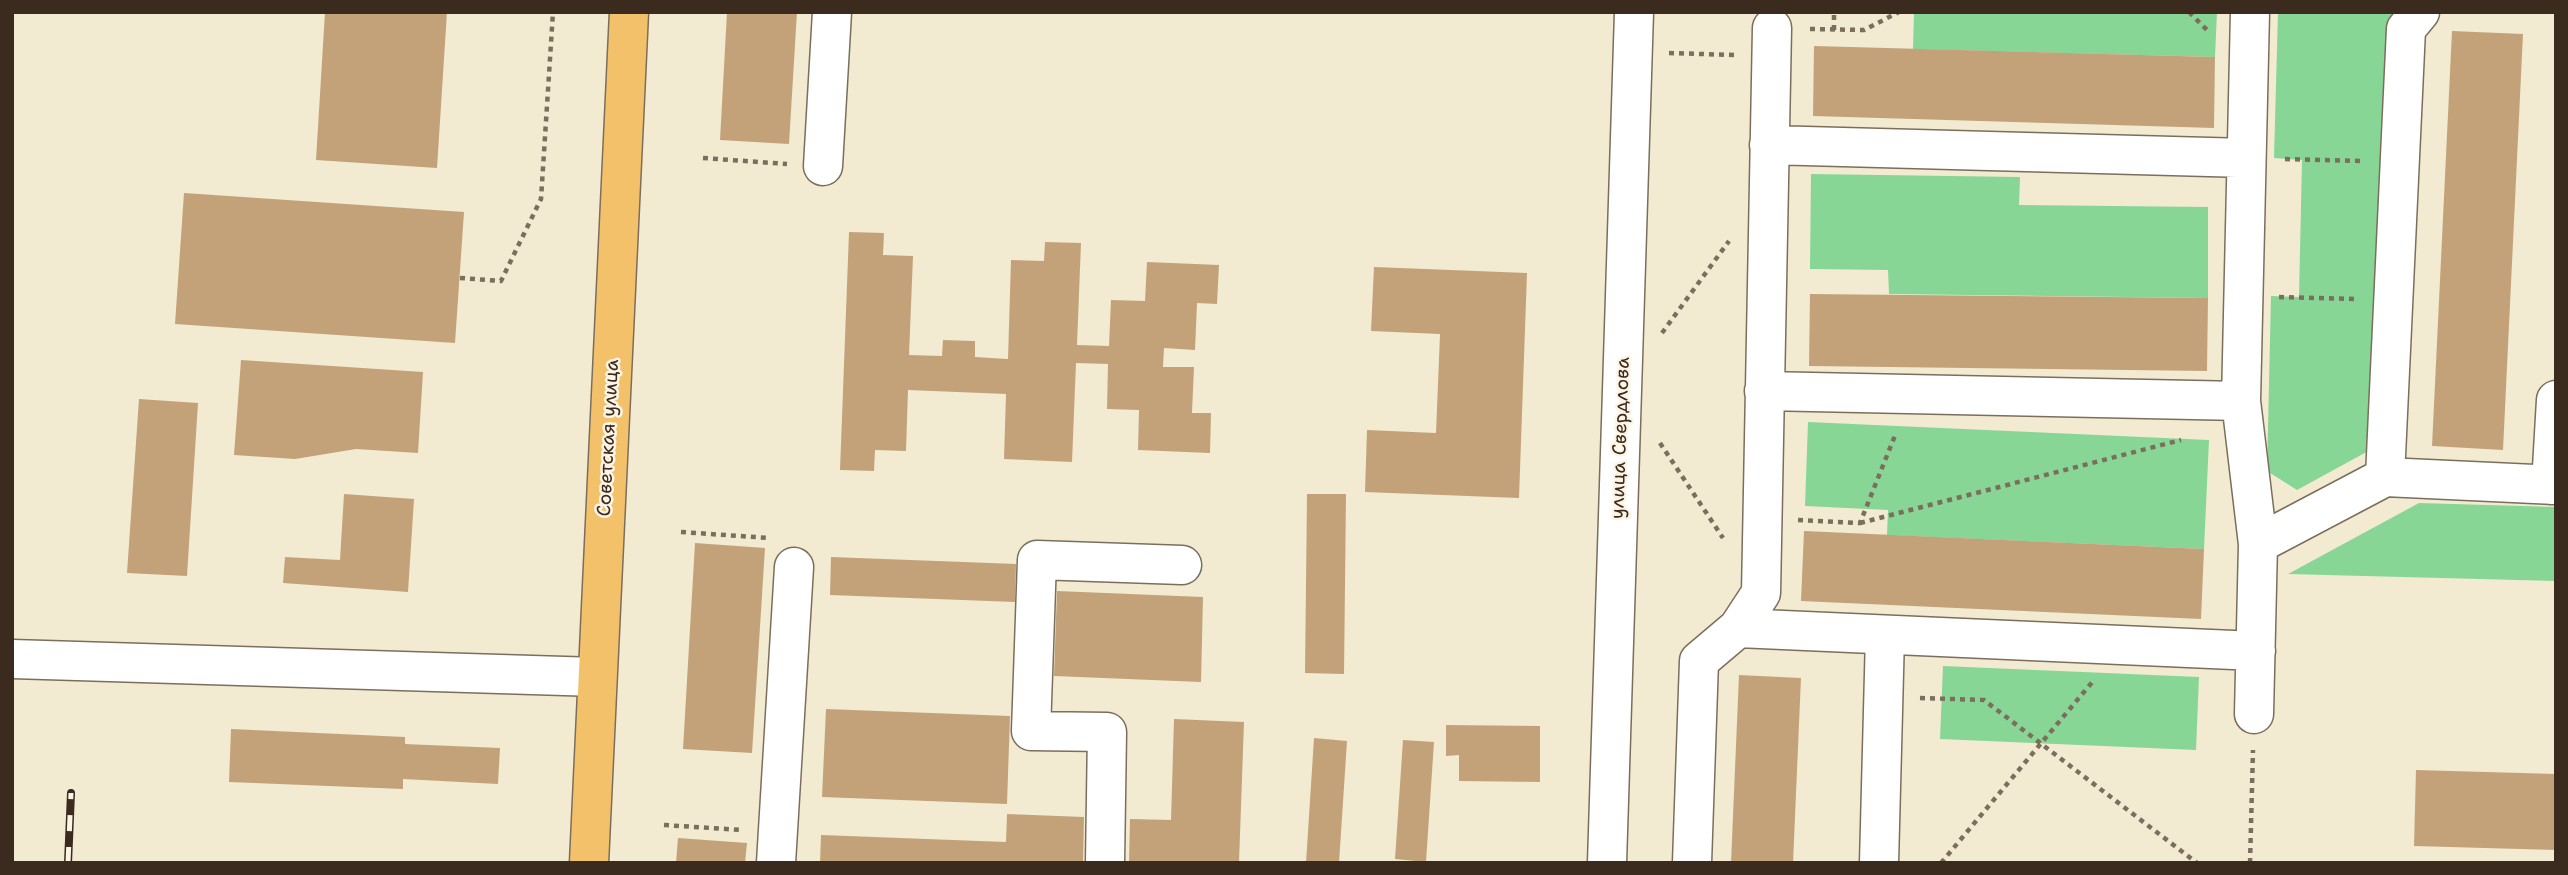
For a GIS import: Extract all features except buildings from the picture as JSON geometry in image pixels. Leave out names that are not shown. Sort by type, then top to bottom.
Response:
[{"type":"main road","name":"Советская улица","points":[[589,863],[629,12]]},
{"type":"street","points":[[823,166],[832,12]]},
{"type":"street","name":"улица Свердлова","points":[[1607,863],[1634,12]]},
{"type":"street","points":[[2250,12],[2241,401],[2258,544],[2254,715]]},
{"type":"street","points":[[2385,477],[2406,29],[2420,12]]},
{"type":"street","points":[[1692,863],[1699,661],[1738,628],[1760,593],[1772,42]]},
{"type":"street","points":[[1769,145],[2246,158]]},
{"type":"street","points":[[1764,391],[2241,401]]},
{"type":"street","points":[[2258,544],[2385,477],[2554,485],[2556,400]]},
{"type":"street","points":[[1105,863],[1107,732],[1031,731],[1037,560],[1182,565]]},
{"type":"street","points":[[777,847],[794,567]]},
{"type":"street","points":[[1738,628],[2256,651]]},
{"type":"street","points":[[1879,863],[1885,635]]},
{"type":"street","points":[[12,659],[597,677]]},
{"type":"path","points":[[460,278],[501,281],[541,199],[553,12]]},
{"type":"path","points":[[1834,30],[1835,12]]},
{"type":"path","points":[[1634,52],[1772,42],[1834,30],[1864,30],[1899,12]]},
{"type":"path","points":[[702,158],[823,166]]},
{"type":"path","points":[[2246,158],[2400,162]]},
{"type":"path","points":[[1760,593],[1622,388],[1769,186]]},
{"type":"path","points":[[2243,296],[2393,300]]},
{"type":"path","points":[[1860,523],[1911,394]]},
{"type":"path","points":[[1762,519],[1860,523],[2184,439]]},
{"type":"path","points":[[681,533],[795,539],[794,567]]},
{"type":"path","points":[[1941,863],[2124,645]]},
{"type":"path","points":[[1883,696],[1984,701],[2197,863]]},
{"type":"path","points":[[2250,863],[2254,715]]},
{"type":"path","points":[[664,825],[777,847]]},
{"type":"green space","points":[[1914,12],[2217,12],[2215,57],[1913,49]]},
{"type":"green space","points":[[2278,12],[2405,12],[2372,449],[2297,490],[2267,471],[2271,296],[2299,297],[2302,160],[2274,158]]},
{"type":"green space","points":[[1811,174],[2020,177],[2019,205],[2208,207],[2208,298],[1889,294],[1888,270],[1810,269]]},
{"type":"green space","points":[[1808,422],[2209,440],[2204,549],[1887,535],[1888,510],[1805,506]]},
{"type":"green space","points":[[2419,503],[2556,507],[2556,581],[2288,574]]},
{"type":"green space","points":[[1943,666],[2199,677],[2196,750],[1940,739]]},
{"type":"railway","points":[[68,863],[71,793]]}]
